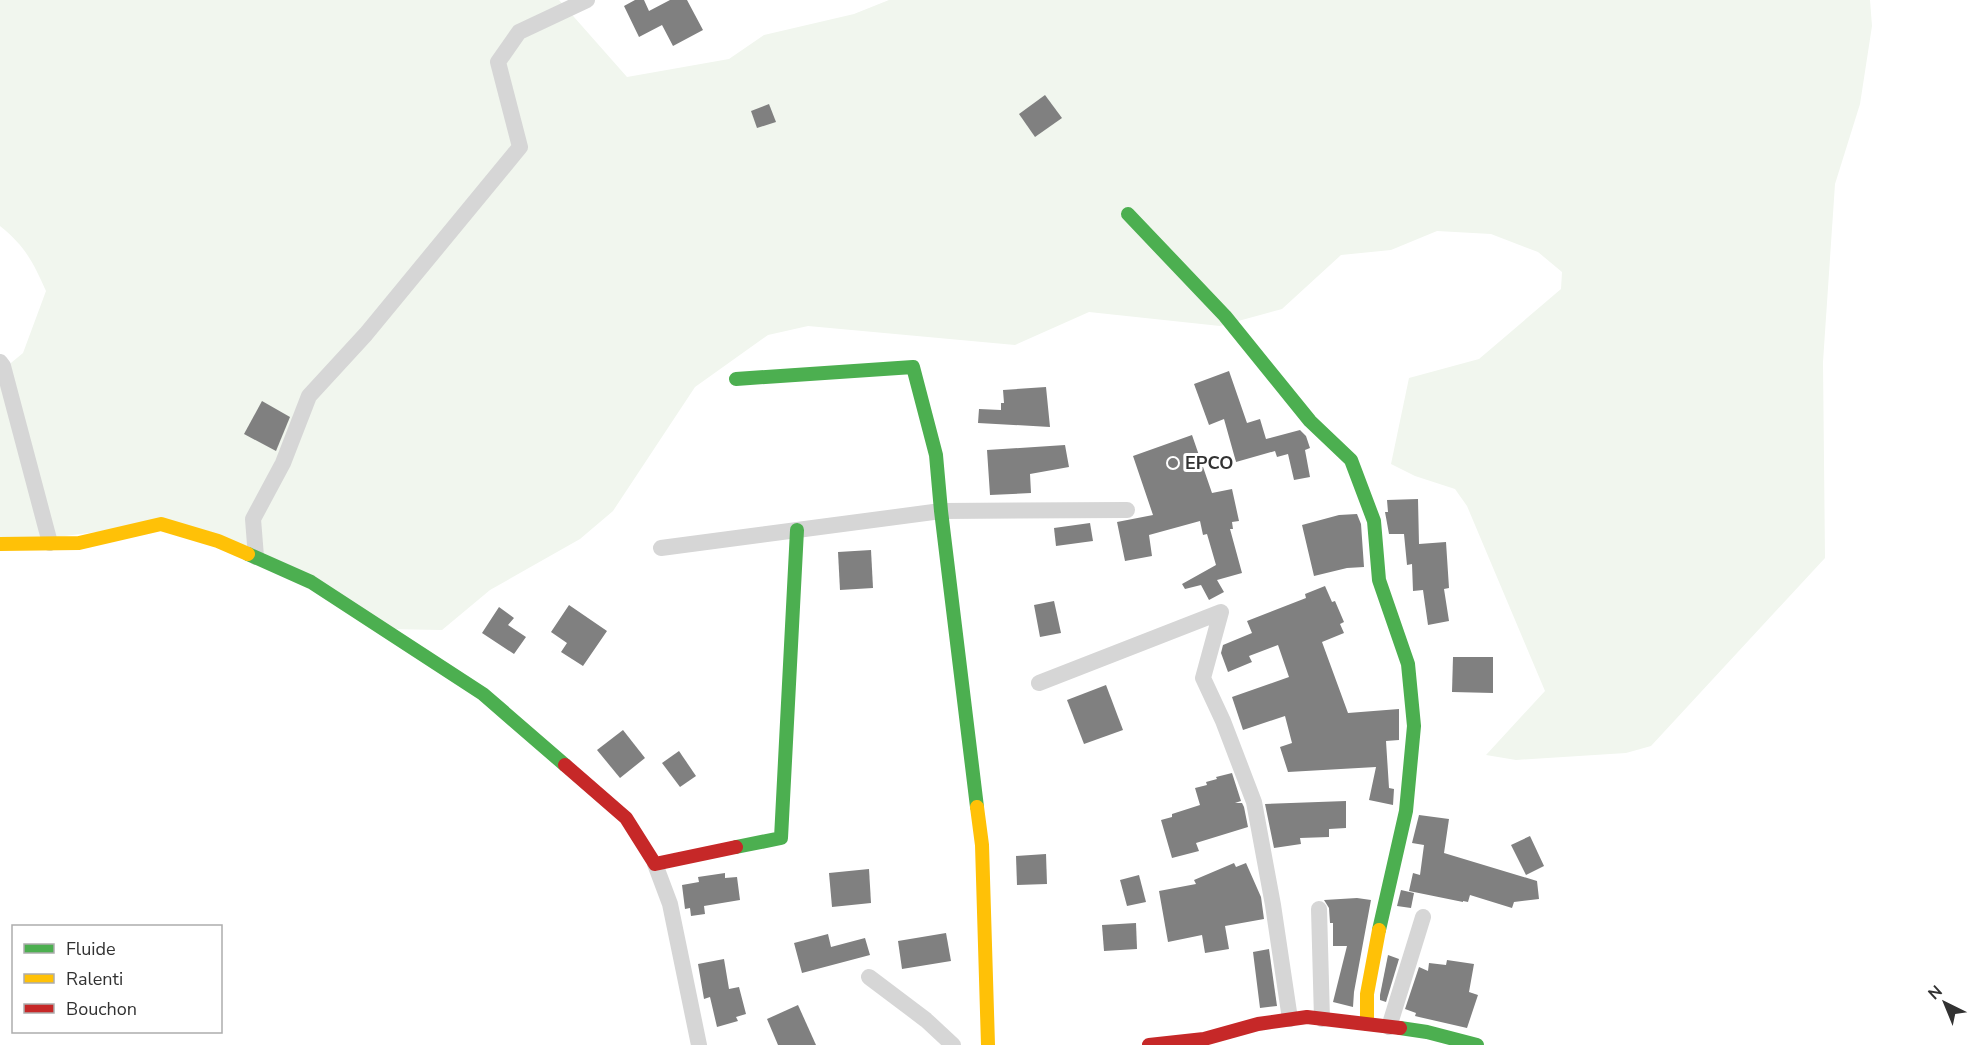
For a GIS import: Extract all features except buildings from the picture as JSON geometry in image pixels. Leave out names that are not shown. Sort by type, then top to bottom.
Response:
[{"type":"street","points":[[256,557],[253,519],[283,463],[309,396],[366,334],[520,147],[498,62],[519,32],[587,0]]},
{"type":"street","points":[[1128,214],[1226,316],[1310,421],[1352,460],[1374,521],[1379,580],[1408,664],[1414,726],[1406,811],[1386,893],[1367,994],[1367,1024]]},
{"type":"street","points":[[0,362],[3,366],[50,543]]},
{"type":"street","points":[[736,379],[913,367],[936,455],[982,844],[988,1045]]},
{"type":"street","points":[[661,548],[941,512],[1127,510]]},
{"type":"street","points":[[0,544],[79,543],[161,524],[218,541],[311,582],[483,694],[626,818],[655,864],[670,904],[699,1045]]},
{"type":"street","points":[[655,864],[782,838],[797,530]]},
{"type":"street","points":[[1039,683],[1221,612],[1203,678],[1223,721],[1254,802],[1274,905],[1290,1019]]},
{"type":"street","points":[[1319,909],[1322,1018]]},
{"type":"street","points":[[1389,1027],[1423,917]]},
{"type":"street","points":[[869,977],[926,1020],[953,1045]]},
{"type":"street","points":[[1149,1045],[1204,1039],[1216,1040],[1258,1024],[1307,1017],[1427,1032],[1477,1045]]},
{"type":"shaded area","points":[[0,0],[559,0],[627,77],[729,59],[764,35],[854,14],[889,0],[1870,0],[1872,26],[1860,104],[1835,184],[1823,362],[1825,558],[1651,746],[1626,753],[1516,760],[1486,755],[1545,691],[1467,506],[1455,489],[1415,476],[1391,464],[1409,378],[1479,359],[1561,289],[1562,272],[1538,252],[1491,234],[1437,231],[1391,250],[1341,255],[1282,309],[1220,326],[1089,312],[1015,345],[808,326],[768,335],[695,387],[613,511],[580,539],[490,590],[442,630],[386,629],[311,582],[161,524],[0,544],[0,372],[23,353],[46,291],[28,255],[0,226]]},
{"type":"traffic: fast","points":[[1128,214],[1225,316],[1310,421],[1351,460],[1374,521],[1379,580],[1408,664],[1414,726],[1406,811],[1379,930]]},
{"type":"traffic: fast","points":[[736,379],[913,367],[936,455],[977,807]]},
{"type":"traffic: fast","points":[[736,847],[781,838],[797,530]]},
{"type":"traffic: fast","points":[[248,554],[311,582],[483,694],[565,765]]},
{"type":"traffic: fast","points":[[1400,1028],[1427,1032],[1477,1045]]},
{"type":"traffic: slow","points":[[0,544],[79,543],[161,524],[218,541],[248,554]]},
{"type":"traffic: slow","points":[[977,807],[982,845],[988,1045]]},
{"type":"traffic: slow","points":[[1367,1024],[1367,994],[1379,930]]},
{"type":"traffic: jam","points":[[565,765],[626,818],[655,864],[736,847]]},
{"type":"traffic: jam","points":[[1149,1045],[1204,1039],[1258,1024],[1307,1017],[1400,1028]]},
{"type":"place","name":"EPCO","points":[[1173,463]]}]
